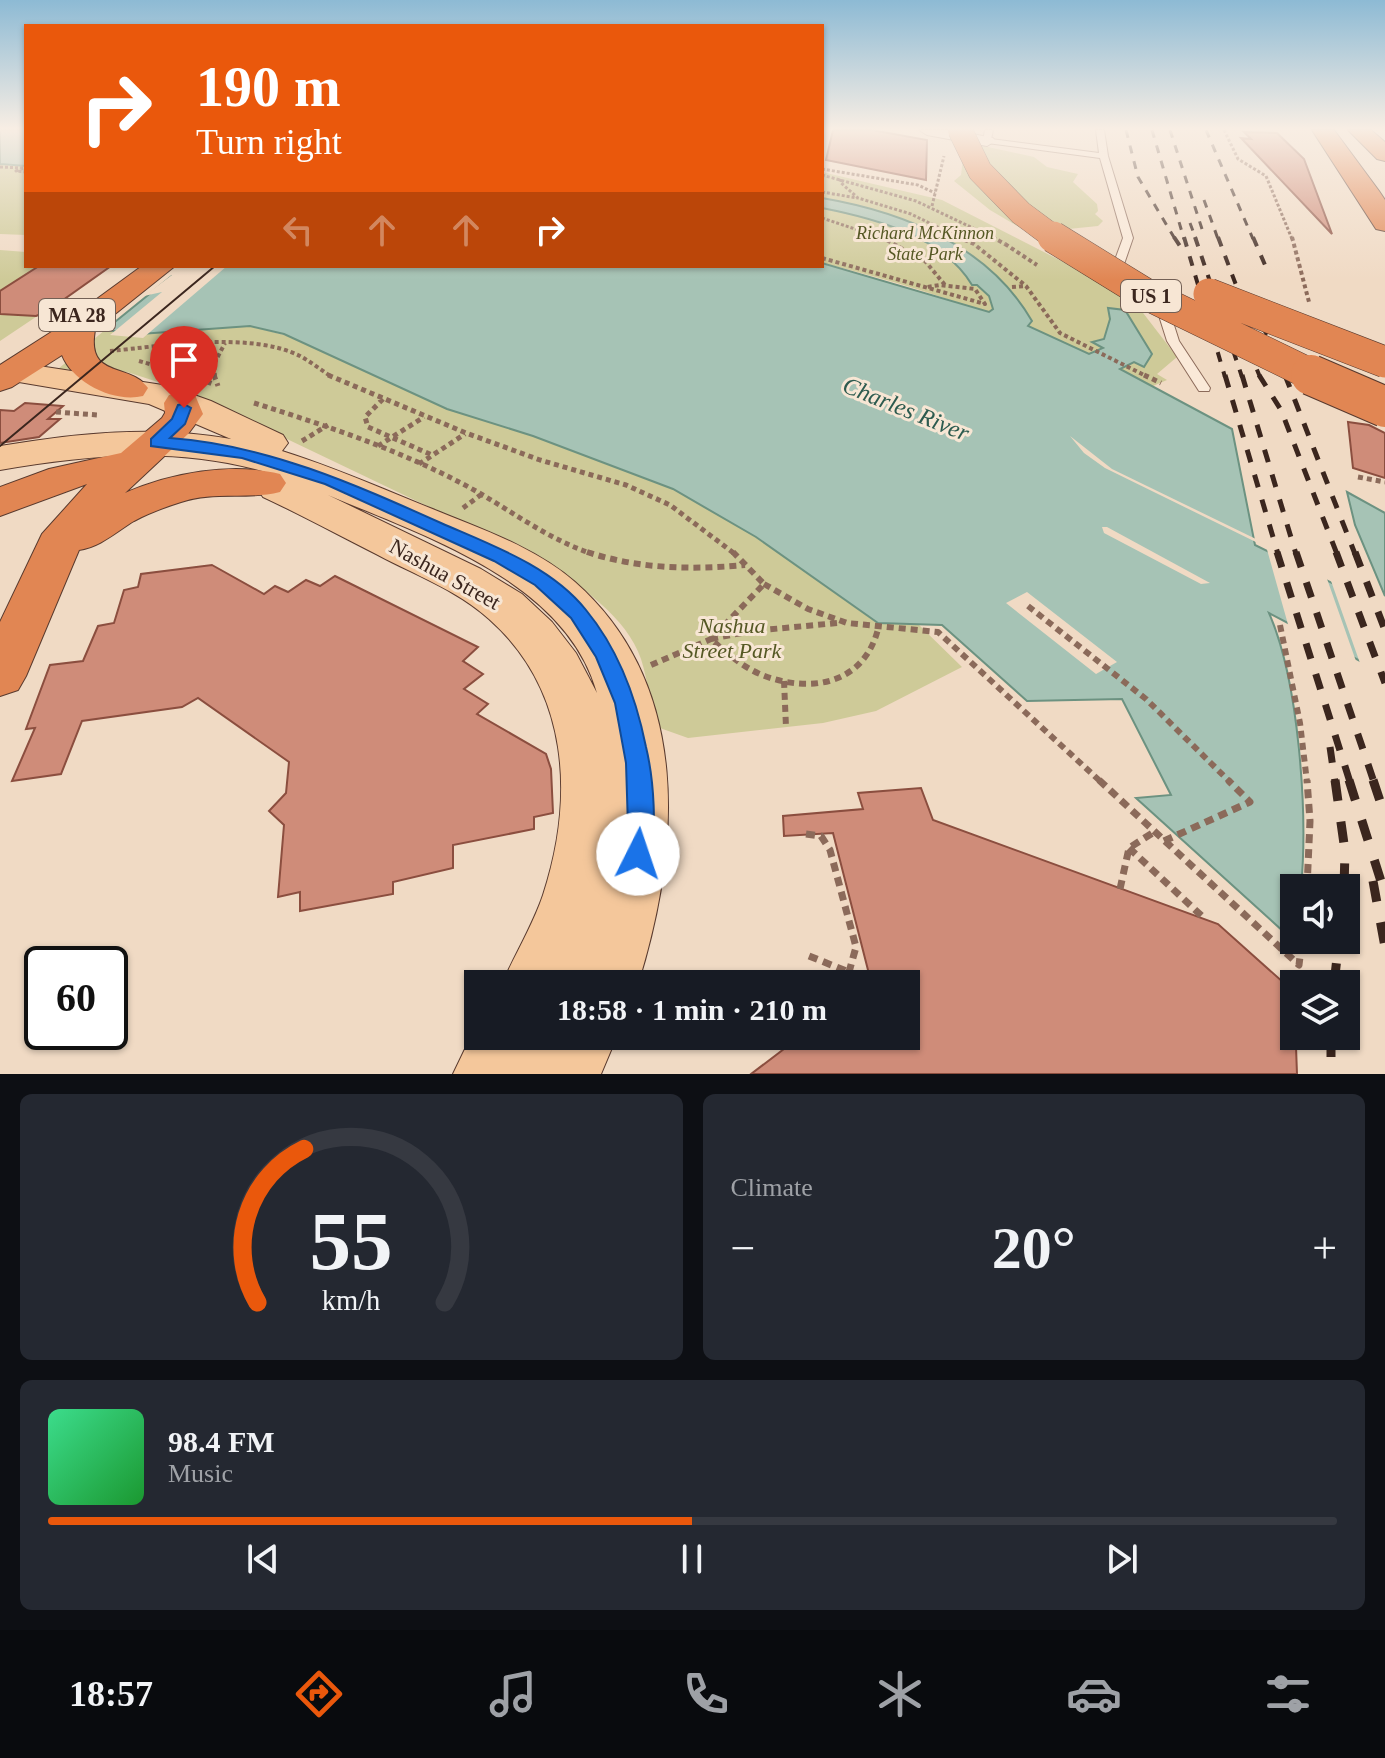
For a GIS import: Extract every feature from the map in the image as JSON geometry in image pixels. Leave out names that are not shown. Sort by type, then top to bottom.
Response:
[{"type":"highway","name":"US 1","points":[[987,180],[1046,233],[1106,271],[1170,306],[1385,407]]},
{"type":"highway","name":"US 1","points":[[1017,180],[1091,240],[1213,306],[1385,377]]},
{"type":"highway","points":[[1359,180],[1385,223]]},
{"type":"highway","points":[[1091,240],[1255,314],[1385,362]]},
{"type":"highway","name":"MA 28","points":[[3,373],[80,327],[146,269]]},
{"type":"highway","name":"MA 28","points":[[3,373],[67,323],[146,269]]},
{"type":"highway","points":[[80,327],[75,344],[82,364],[103,377],[127,368]]},
{"type":"highway","points":[[0,676],[64,534],[81,512],[180,420],[184,414],[182,403]]},
{"type":"highway","points":[[0,503],[75,474],[144,453]]},
{"type":"highway","points":[[39,587],[79,537],[138,503],[180,488],[209,483],[266,483]]},
{"type":"main road","points":[[3,373],[127,368],[182,403],[304,461],[351,489]]},
{"type":"main road","name":"Nashua Street","points":[[144,453],[198,445],[245,453],[351,489],[476,545],[542,581],[578,613],[606,655],[621,690],[638,763],[640,827],[634,883],[607,970]]},
{"type":"main road","name":"Nashua Street","points":[[0,458],[79,446],[144,453],[266,483],[489,594],[538,637],[563,674],[588,742],[591,773],[589,829],[574,897],[543,970]]},
{"type":"main road","points":[[490,1074],[503,1050]]},
{"type":"main road","points":[[563,1074],[574,1050]]},
{"type":"lane","points":[[1111,180],[1128,238],[1117,268],[1147,282],[1159,293],[1173,341],[1204,388]]},
{"type":"path","points":[[841,180],[858,198]]},
{"type":"path","points":[[845,180],[932,206],[1005,244]]},
{"type":"path","points":[[889,180],[918,185],[935,193]]},
{"type":"path","points":[[932,206],[943,180]]},
{"type":"path","points":[[1268,180],[1289,227],[1312,312]]},
{"type":"path","points":[[824,192],[858,198],[923,219],[987,253],[1026,286],[1054,327],[1161,383]]},
{"type":"path","points":[[923,219],[931,211]]},
{"type":"path","points":[[824,219],[867,230],[905,248],[940,275],[945,285]]},
{"type":"path","points":[[824,259],[983,306],[985,304],[975,289],[945,285],[927,287]]},
{"type":"path","points":[[1012,287],[1026,286]]},
{"type":"path","points":[[227,391],[184,372],[127,368],[103,352],[181,342],[225,342],[273,348],[298,355],[332,377],[466,433],[645,493],[705,527],[764,584],[798,605],[838,623]]},
{"type":"path","points":[[218,386],[212,373],[213,363],[225,342]]},
{"type":"path","points":[[244,399],[328,425],[419,464],[482,494],[545,534],[587,553],[686,570],[745,565]]},
{"type":"path","points":[[383,399],[368,411],[366,422],[372,431],[432,455]]},
{"type":"path","points":[[56,412],[98,415]]},
{"type":"path","points":[[378,446],[425,416]]},
{"type":"path","points":[[302,441],[328,425]]},
{"type":"path","points":[[419,464],[466,433]]},
{"type":"path","points":[[1358,477],[1385,482]]},
{"type":"path","points":[[459,511],[482,494]]},
{"type":"path","points":[[711,639],[764,584]]},
{"type":"path","points":[[1028,606],[1146,699],[1250,802],[1168,839]]},
{"type":"path","points":[[654,678],[651,665],[711,639],[752,631],[838,623],[938,632],[1154,832],[1168,839],[1280,947]]},
{"type":"path","points":[[1280,625],[1304,739],[1308,874]]},
{"type":"path","points":[[711,639],[747,667],[784,681],[817,684],[856,669],[875,646],[878,629]]},
{"type":"path","points":[[784,681],[786,727]]},
{"type":"path","points":[[1120,889],[1129,848],[1154,832]]},
{"type":"path","points":[[806,834],[821,836],[830,850],[856,947],[850,970]]},
{"type":"path","points":[[1129,848],[1205,919]]},
{"type":"path","points":[[1288,954],[1299,965],[1300,954]]},
{"type":"path","points":[[809,956],[844,970]]},
{"type":"green space","points":[[0,180],[24,180],[24,235],[0,234]]},
{"type":"green space","name":"Richard McKinnon State Park","points":[[824,180],[857,180],[942,200],[1130,296],[1177,357],[1157,374],[1167,380],[1153,386],[991,314],[824,264]]},
{"type":"green space","points":[[1074,180],[1097,204],[1095,214],[1103,221],[1098,226],[1029,233],[990,210],[954,181]]},
{"type":"green space","points":[[0,250],[24,252],[24,268],[109,268],[0,341]]},
{"type":"green space","name":"Nashua Street Park","points":[[250,326],[302,340],[447,409],[533,436],[673,489],[756,537],[877,623],[918,624],[962,667],[876,711],[823,723],[688,738],[657,727],[641,659],[625,629],[600,603],[544,562],[189,392],[127,372],[58,369],[105,330],[140,334]]},
{"type":"water","name":"Charles River","points":[[824,198],[883,213],[942,237],[993,272],[1032,321],[1028,326],[1089,354],[1103,348],[1092,342],[1104,339],[1110,319],[1108,308],[1125,310],[1152,354],[1144,367],[1134,362],[1120,369],[1232,429],[1255,545],[1385,609],[1385,674],[1269,613],[1288,674],[1302,786],[1302,874],[1280,874],[1280,928],[1136,798],[1171,795],[1122,699],[1027,701],[942,625],[878,623],[756,537],[673,489],[533,436],[447,409],[284,334],[250,326],[140,334],[105,330],[182,268],[824,268],[824,264],[989,312],[993,309],[989,296],[977,285],[972,285],[944,254],[884,224],[824,208]]},
{"type":"water","points":[[1347,492],[1385,513],[1385,596],[1355,525]]},
{"type":"pier","points":[[174,268],[225,268],[143,338],[110,335],[162,292],[144,296],[172,275],[167,274]]},
{"type":"pier","points":[[1070,436],[1112,469],[1258,540],[1264,546],[1105,468],[1084,453]]},
{"type":"pier","points":[[1102,527],[1210,583],[1201,584],[1104,533]]},
{"type":"pier","points":[[1266,546],[1326,576],[1357,664],[1289,628]]},
{"type":"pier","points":[[1330,578],[1385,605],[1385,678],[1361,666]]},
{"type":"pier","points":[[1027,592],[1117,662],[1096,674],[1006,603]]},
{"type":"building","points":[[1281,180],[1312,180],[1332,234]]},
{"type":"building","points":[[36,268],[108,268],[36,316],[0,314],[0,291]]},
{"type":"building","points":[[25,403],[63,406],[48,419],[60,419],[39,437],[0,443],[0,410],[14,411]]},
{"type":"building","points":[[1348,422],[1369,425],[1385,433],[1385,478],[1353,468]]},
{"type":"building","points":[[212,565],[264,594],[275,586],[288,592],[306,580],[320,586],[335,576],[478,647],[463,661],[483,674],[464,689],[488,704],[477,714],[546,754],[551,769],[553,813],[534,817],[534,829],[453,845],[453,868],[393,882],[393,894],[300,911],[300,892],[278,897],[284,825],[269,811],[286,793],[289,762],[198,698],[182,707],[82,721],[61,774],[12,781],[35,728],[26,729],[50,665],[83,661],[98,626],[114,623],[124,590],[138,587],[141,574]]},
{"type":"building","points":[[921,788],[933,820],[1218,924],[1280,979],[1280,1050],[1296,1050],[1297,1074],[751,1074],[783,1050],[920,1050],[920,970],[868,970],[833,833],[784,836],[783,816],[863,809],[858,793]]},
{"type":"tram line","points":[[0,446],[213,268]]},
{"type":"railway","points":[[1140,180],[1175,239]]},
{"type":"railway","points":[[1167,180],[1184,239]]},
{"type":"railway","points":[[1186,180],[1203,232]]},
{"type":"railway","points":[[1228,180],[1253,239]]},
{"type":"railway","points":[[1204,200],[1218,239]]},
{"type":"railway","points":[[1190,223],[1196,239]]},
{"type":"railway","points":[[1174,237],[1180,246]]},
{"type":"railway","points":[[1184,237],[1225,377]]},
{"type":"railway","points":[[1195,237],[1242,377]]},
{"type":"railway","points":[[1218,237],[1239,293],[1273,343],[1286,377]]},
{"type":"railway","points":[[1253,237],[1265,265]]},
{"type":"railway","points":[[1234,314],[1260,376]]},
{"type":"railway","points":[[1225,375],[1278,554]]},
{"type":"railway","points":[[1242,375],[1296,554]]},
{"type":"railway","points":[[1285,375],[1355,554]]},
{"type":"railway","points":[[1260,376],[1281,410],[1337,554]]},
{"type":"railway","points":[[1277,552],[1350,782]]},
{"type":"railway","points":[[1296,552],[1374,782]]},
{"type":"railway","points":[[1336,552],[1385,683]]},
{"type":"railway","points":[[1355,552],[1385,630]]},
{"type":"railway","points":[[1330,747],[1335,782]]},
{"type":"railway","points":[[1335,780],[1345,851],[1344,874]]},
{"type":"railway","points":[[1349,780],[1385,894]]},
{"type":"railway","points":[[1373,780],[1385,816]]},
{"type":"railway","points":[[1373,881],[1385,947]]},
{"type":"railway","points":[[1336,970],[1337,954]]},
{"type":"railway","points":[[1331,1050],[1331,1074]]},
{"type":"route","points":[[184,408],[180,420],[157,442],[245,453],[331,480],[500,556],[542,581],[578,613],[606,655],[626,703],[638,763],[638,854]]}]
